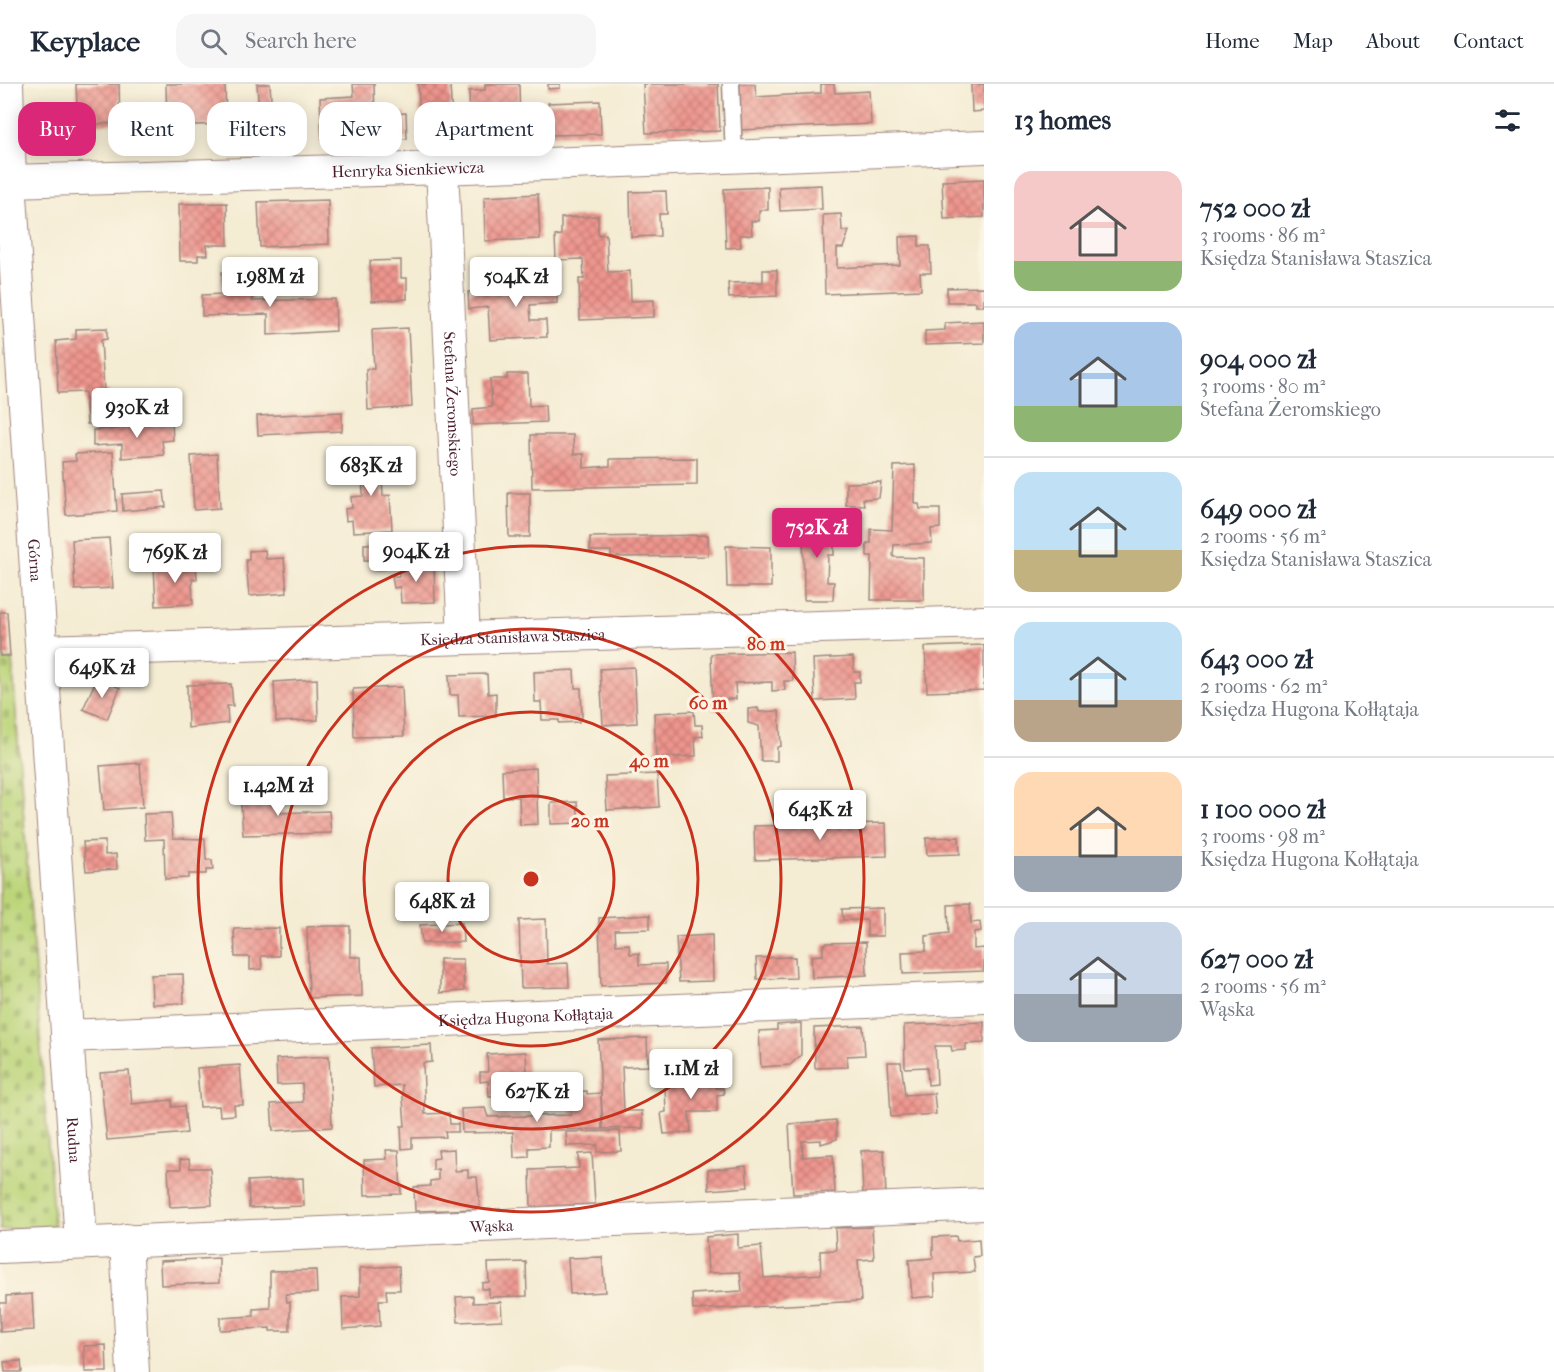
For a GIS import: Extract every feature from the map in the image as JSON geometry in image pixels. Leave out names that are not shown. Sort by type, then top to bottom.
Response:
[{"type":"street","name":"Górna","points":[[7,84],[11,359],[42,651],[67,1036]]},
{"type":"street","name":"Henryka Sienkiewicza","points":[[10,181],[442,168],[984,147]]},
{"type":"street","name":"Stefana Żeromskiego","points":[[442,168],[464,638]]},
{"type":"street","name":"Księdza Stanisława Staszica","points":[[42,651],[984,622]]},
{"type":"street","name":"Księdza Hugona Kołłątaja","points":[[67,1036],[984,998]]},
{"type":"street","name":"Rudna","points":[[67,1036],[81,1242]]},
{"type":"street","name":"Wąska","points":[[0,1247],[984,1204]]},
{"type":"street","points":[[126,1240],[133,1372]]},
{"type":"lane","points":[[731,84],[734,157]]},
{"type":"green space","points":[[12,659],[54,1226],[0,1230],[0,660]]},
{"type":"building","points":[[76,84],[119,84],[119,102],[108,102],[108,124],[96,124],[96,102],[77,102]]},
{"type":"building","points":[[166,84],[225,84],[225,102],[207,102],[207,125],[195,125],[195,102],[166,102]]},
{"type":"building","points":[[257,84],[270,84],[271,102],[258,102]]},
{"type":"building","points":[[353,84],[374,84],[375,102],[320,102],[320,98],[354,96]]},
{"type":"building","points":[[418,84],[450,84],[451,102],[419,102]]},
{"type":"building","points":[[485,84],[519,84],[519,102],[469,102],[469,91],[485,90]]},
{"type":"building","points":[[548,84],[560,84],[560,88],[548,89]]},
{"type":"building","points":[[643,84],[718,84],[720,131],[646,133]]},
{"type":"building","points":[[740,84],[755,84],[756,97],[821,93],[821,84],[834,84],[835,93],[869,91],[871,124],[741,130]]},
{"type":"building","points":[[971,84],[984,84],[984,111],[972,112]]},
{"type":"building","points":[[600,101],[601,134],[555,135],[555,103]]},
{"type":"building","points":[[402,113],[406,113],[407,139],[402,139]]},
{"type":"building","points":[[984,179],[984,217],[944,219],[942,181]]},
{"type":"building","points":[[821,185],[822,209],[780,211],[779,187]]},
{"type":"building","points":[[768,187],[768,210],[759,210],[759,221],[751,221],[752,235],[740,235],[741,247],[726,248],[724,189]]},
{"type":"building","points":[[666,191],[667,214],[659,214],[660,236],[631,237],[630,192]]},
{"type":"building","points":[[538,194],[540,239],[485,241],[484,197]]},
{"type":"building","points":[[328,200],[329,244],[260,247],[258,202]]},
{"type":"building","points":[[227,203],[228,245],[207,245],[208,255],[198,255],[198,261],[180,261],[179,204]]},
{"type":"building","points":[[841,214],[842,231],[849,231],[843,248],[837,248],[837,268],[900,265],[899,237],[919,236],[919,246],[930,246],[931,273],[920,273],[921,290],[825,294],[823,215]]},
{"type":"building","points":[[598,216],[598,235],[606,234],[608,272],[630,271],[631,301],[654,300],[654,317],[580,320],[579,279],[584,279],[583,259],[556,260],[555,236],[561,235],[561,218]]},
{"type":"building","points":[[401,260],[401,278],[407,278],[407,299],[372,301],[370,261]]},
{"type":"building","points":[[763,270],[777,270],[777,296],[729,298],[728,283],[763,282]]},
{"type":"building","points":[[250,271],[252,301],[335,299],[336,331],[268,335],[268,314],[202,316],[202,295],[223,294],[222,272]]},
{"type":"building","points":[[557,277],[557,303],[530,305],[531,320],[546,320],[547,337],[490,340],[488,307],[469,309],[468,292],[515,288],[514,281]]},
{"type":"building","points":[[984,287],[984,306],[976,306],[976,302],[947,302],[947,288]]},
{"type":"building","points":[[984,321],[984,343],[925,345],[925,331],[945,330],[945,323]]},
{"type":"building","points":[[107,328],[107,339],[101,340],[104,391],[109,391],[110,423],[87,424],[85,392],[58,393],[56,341],[76,339],[76,329]]},
{"type":"building","points":[[408,328],[412,407],[368,410],[366,369],[374,369],[372,330]]},
{"type":"building","points":[[507,374],[528,374],[529,406],[545,405],[546,422],[473,425],[473,409],[492,407],[490,379],[507,379]]},
{"type":"building","points":[[342,412],[342,431],[258,435],[257,416]]},
{"type":"building","points":[[172,422],[173,440],[162,441],[164,455],[122,458],[122,444],[93,446],[93,430],[119,429],[119,425]]},
{"type":"building","points":[[531,435],[573,435],[574,454],[584,454],[584,468],[610,466],[610,459],[697,458],[697,485],[532,488]]},
{"type":"building","points":[[380,450],[382,468],[389,468],[389,480],[382,480],[383,496],[390,495],[392,530],[353,532],[352,520],[346,521],[345,509],[352,508],[351,497],[363,496],[361,451]]},
{"type":"building","points":[[113,452],[117,511],[66,515],[62,462],[76,461],[75,454]]},
{"type":"building","points":[[217,454],[220,508],[194,510],[191,456]]},
{"type":"building","points":[[915,465],[915,504],[919,504],[920,509],[940,509],[940,528],[931,529],[932,543],[894,545],[893,555],[894,557],[924,558],[924,600],[871,600],[872,556],[867,556],[867,543],[871,543],[871,529],[892,530],[894,466]]},
{"type":"building","points":[[881,482],[879,498],[863,499],[864,505],[846,505],[846,483]]},
{"type":"building","points":[[164,491],[166,507],[123,511],[122,494]]},
{"type":"building","points":[[508,493],[530,493],[530,537],[509,537]]},
{"type":"building","points":[[803,519],[827,519],[827,526],[834,526],[834,555],[828,555],[827,582],[834,582],[833,600],[804,600]]},
{"type":"building","points":[[708,535],[708,556],[611,557],[611,551],[590,551],[590,537]]},
{"type":"building","points":[[109,538],[113,588],[75,590],[72,540]]},
{"type":"building","points":[[396,543],[396,559],[385,559],[385,569],[372,569],[371,560],[364,560],[364,544]]},
{"type":"building","points":[[726,546],[771,547],[771,587],[727,587]]},
{"type":"building","points":[[265,550],[266,559],[284,558],[287,593],[249,596],[246,560],[249,560],[249,551]]},
{"type":"building","points":[[434,563],[435,602],[401,603],[400,587],[394,588],[392,576],[399,576],[399,565]]},
{"type":"building","points":[[196,564],[197,579],[192,579],[193,604],[156,606],[154,566]]},
{"type":"building","points":[[0,612],[7,612],[10,656],[0,656]]},
{"type":"building","points":[[984,645],[984,690],[927,692],[925,647]]},
{"type":"building","points":[[792,652],[793,681],[784,681],[785,690],[772,691],[772,682],[735,683],[736,699],[723,699],[723,710],[713,710],[711,654]]},
{"type":"building","points":[[853,657],[854,672],[860,672],[860,682],[854,682],[855,699],[815,701],[813,659]]},
{"type":"building","points":[[634,667],[637,723],[603,725],[600,669]]},
{"type":"building","points":[[574,670],[575,688],[581,688],[582,718],[579,718],[579,722],[559,723],[559,720],[542,720],[541,702],[535,702],[534,672]]},
{"type":"building","points":[[487,674],[488,694],[496,693],[496,716],[459,717],[458,695],[450,695],[449,675]]},
{"type":"building","points":[[97,678],[120,688],[107,719],[83,709]]},
{"type":"building","points":[[317,679],[318,720],[276,722],[274,682]]},
{"type":"building","points":[[231,684],[233,706],[227,706],[228,723],[188,728],[187,685]]},
{"type":"building","points":[[402,687],[404,736],[354,737],[353,689]]},
{"type":"building","points":[[758,708],[759,712],[779,711],[781,746],[777,747],[777,761],[761,761],[759,726],[748,723],[748,709]]},
{"type":"building","points":[[694,711],[695,725],[702,725],[703,736],[695,737],[696,756],[656,758],[654,713]]},
{"type":"building","points":[[140,763],[143,807],[104,810],[100,766]]},
{"type":"building","points":[[536,768],[538,824],[520,825],[519,797],[503,797],[502,770]]},
{"type":"building","points":[[657,774],[659,807],[607,810],[605,776]]},
{"type":"building","points":[[275,789],[277,813],[329,811],[331,833],[243,835],[240,790]]},
{"type":"building","points":[[577,802],[579,823],[551,824],[551,803]]},
{"type":"building","points":[[171,813],[173,838],[205,839],[206,860],[212,860],[213,870],[206,870],[206,874],[188,874],[188,878],[165,879],[164,839],[145,840],[144,814]]},
{"type":"building","points":[[886,823],[887,856],[755,860],[754,826]]},
{"type":"building","points":[[959,837],[960,854],[927,855],[926,838]]},
{"type":"building","points":[[105,841],[105,855],[116,854],[117,869],[86,871],[83,842]]},
{"type":"building","points":[[970,904],[971,923],[980,922],[981,931],[974,932],[974,949],[984,948],[984,971],[903,974],[902,952],[926,951],[926,936],[949,933],[948,905]]},
{"type":"building","points":[[883,908],[883,936],[867,936],[867,920],[843,920],[842,909]]},
{"type":"building","points":[[650,915],[650,929],[615,930],[616,945],[629,944],[630,954],[639,953],[639,965],[666,964],[666,983],[601,986],[599,918]]},
{"type":"building","points":[[546,919],[547,964],[568,963],[569,987],[521,988],[519,920]]},
{"type":"building","points":[[462,923],[463,942],[422,943],[420,925]]},
{"type":"building","points":[[350,926],[350,957],[361,957],[362,996],[309,998],[307,927]]},
{"type":"building","points":[[279,928],[279,956],[261,956],[262,969],[250,970],[250,957],[235,957],[234,929]]},
{"type":"building","points":[[712,935],[713,981],[679,982],[676,937]]},
{"type":"building","points":[[866,942],[867,975],[812,978],[811,956],[823,955],[823,946],[826,943]]},
{"type":"building","points":[[795,957],[796,978],[757,979],[756,958]]},
{"type":"building","points":[[440,959],[463,959],[464,991],[440,993]]},
{"type":"building","points":[[183,974],[184,1003],[152,1004],[151,975]]},
{"type":"building","points":[[984,1022],[984,1043],[966,1044],[966,1050],[952,1051],[951,1046],[935,1046],[937,1084],[928,1085],[927,1067],[905,1068],[904,1025]]},
{"type":"building","points":[[801,1023],[801,1055],[790,1065],[761,1067],[759,1031],[777,1030],[777,1025]]},
{"type":"building","points":[[863,1026],[865,1055],[847,1056],[848,1067],[815,1068],[814,1028]]},
{"type":"building","points":[[647,1038],[648,1066],[622,1067],[624,1111],[642,1111],[643,1128],[603,1129],[598,1040]]},
{"type":"building","points":[[431,1045],[432,1062],[423,1063],[425,1114],[449,1113],[450,1124],[458,1124],[458,1132],[445,1132],[446,1137],[412,1138],[412,1148],[402,1149],[401,1126],[405,1126],[402,1085],[374,1087],[371,1048]]},
{"type":"building","points":[[526,1052],[528,1095],[489,1097],[488,1081],[480,1082],[480,1072],[488,1072],[487,1054]]},
{"type":"building","points":[[329,1056],[332,1127],[273,1131],[271,1104],[303,1102],[302,1084],[277,1085],[276,1059]]},
{"type":"building","points":[[888,1062],[901,1062],[905,1095],[934,1093],[936,1114],[891,1117]]},
{"type":"building","points":[[715,1063],[716,1088],[723,1088],[724,1094],[717,1095],[717,1112],[689,1112],[691,1132],[664,1134],[661,1113],[666,1112],[665,1087],[697,1085],[695,1064]]},
{"type":"building","points":[[240,1065],[243,1105],[234,1105],[235,1115],[220,1116],[219,1106],[200,1107],[197,1068]]},
{"type":"building","points":[[129,1071],[132,1104],[172,1100],[172,1107],[184,1106],[187,1133],[107,1140],[100,1073]]},
{"type":"building","points":[[587,1091],[587,1094],[601,1093],[602,1129],[549,1130],[549,1147],[529,1148],[529,1157],[514,1158],[513,1132],[462,1133],[461,1109],[485,1108],[488,1117],[571,1115],[570,1092]]},
{"type":"building","points":[[836,1120],[837,1139],[821,1144],[821,1140],[802,1141],[803,1157],[833,1155],[835,1192],[793,1194],[789,1124]]},
{"type":"building","points":[[620,1131],[621,1151],[597,1152],[597,1145],[567,1146],[566,1132]]},
{"type":"building","points":[[454,1149],[455,1171],[468,1170],[468,1177],[477,1177],[480,1209],[415,1211],[414,1187],[430,1186],[430,1181],[438,1180],[438,1169],[433,1170],[433,1159],[439,1158],[438,1150]]},
{"type":"building","points":[[386,1150],[399,1150],[401,1194],[365,1195],[364,1160],[387,1159]]},
{"type":"building","points":[[884,1150],[886,1195],[863,1195],[861,1151]]},
{"type":"building","points":[[592,1153],[595,1204],[531,1207],[530,1170],[579,1168],[578,1154]]},
{"type":"building","points":[[189,1159],[190,1168],[210,1168],[212,1205],[170,1207],[168,1169],[181,1169],[180,1160]]},
{"type":"building","points":[[746,1166],[748,1187],[709,1190],[708,1170]]},
{"type":"building","points":[[303,1178],[304,1206],[249,1208],[248,1181]]},
{"type":"building","points":[[872,1227],[874,1259],[858,1260],[861,1301],[693,1310],[692,1294],[742,1291],[740,1272],[708,1273],[706,1237],[738,1234],[738,1248],[761,1246],[764,1278],[821,1274],[820,1251],[836,1250],[835,1228]]},
{"type":"building","points":[[956,1236],[957,1241],[979,1239],[980,1256],[973,1257],[975,1272],[934,1274],[935,1296],[912,1298],[909,1260],[933,1258],[933,1237]]},
{"type":"building","points":[[602,1257],[605,1292],[570,1294],[568,1258]]},
{"type":"building","points":[[219,1258],[219,1283],[161,1285],[160,1261]]},
{"type":"building","points":[[526,1262],[527,1296],[489,1297],[489,1289],[482,1289],[482,1283],[489,1282],[488,1263]]},
{"type":"building","points":[[399,1266],[400,1290],[386,1290],[387,1300],[379,1300],[380,1326],[343,1329],[342,1297],[360,1296],[360,1268]]},
{"type":"building","points":[[316,1270],[317,1293],[286,1294],[287,1302],[290,1302],[290,1331],[270,1331],[270,1328],[220,1330],[220,1318],[254,1316],[253,1309],[270,1308],[270,1271]]},
{"type":"building","points":[[32,1294],[34,1330],[0,1332],[0,1303],[6,1303],[6,1296]]},
{"type":"building","points":[[473,1296],[473,1303],[501,1302],[502,1320],[458,1322],[456,1297]]},
{"type":"building","points":[[106,1345],[107,1372],[85,1372],[84,1346]]},
{"type":"building","points":[[21,1361],[22,1372],[5,1372],[4,1362]]}]
